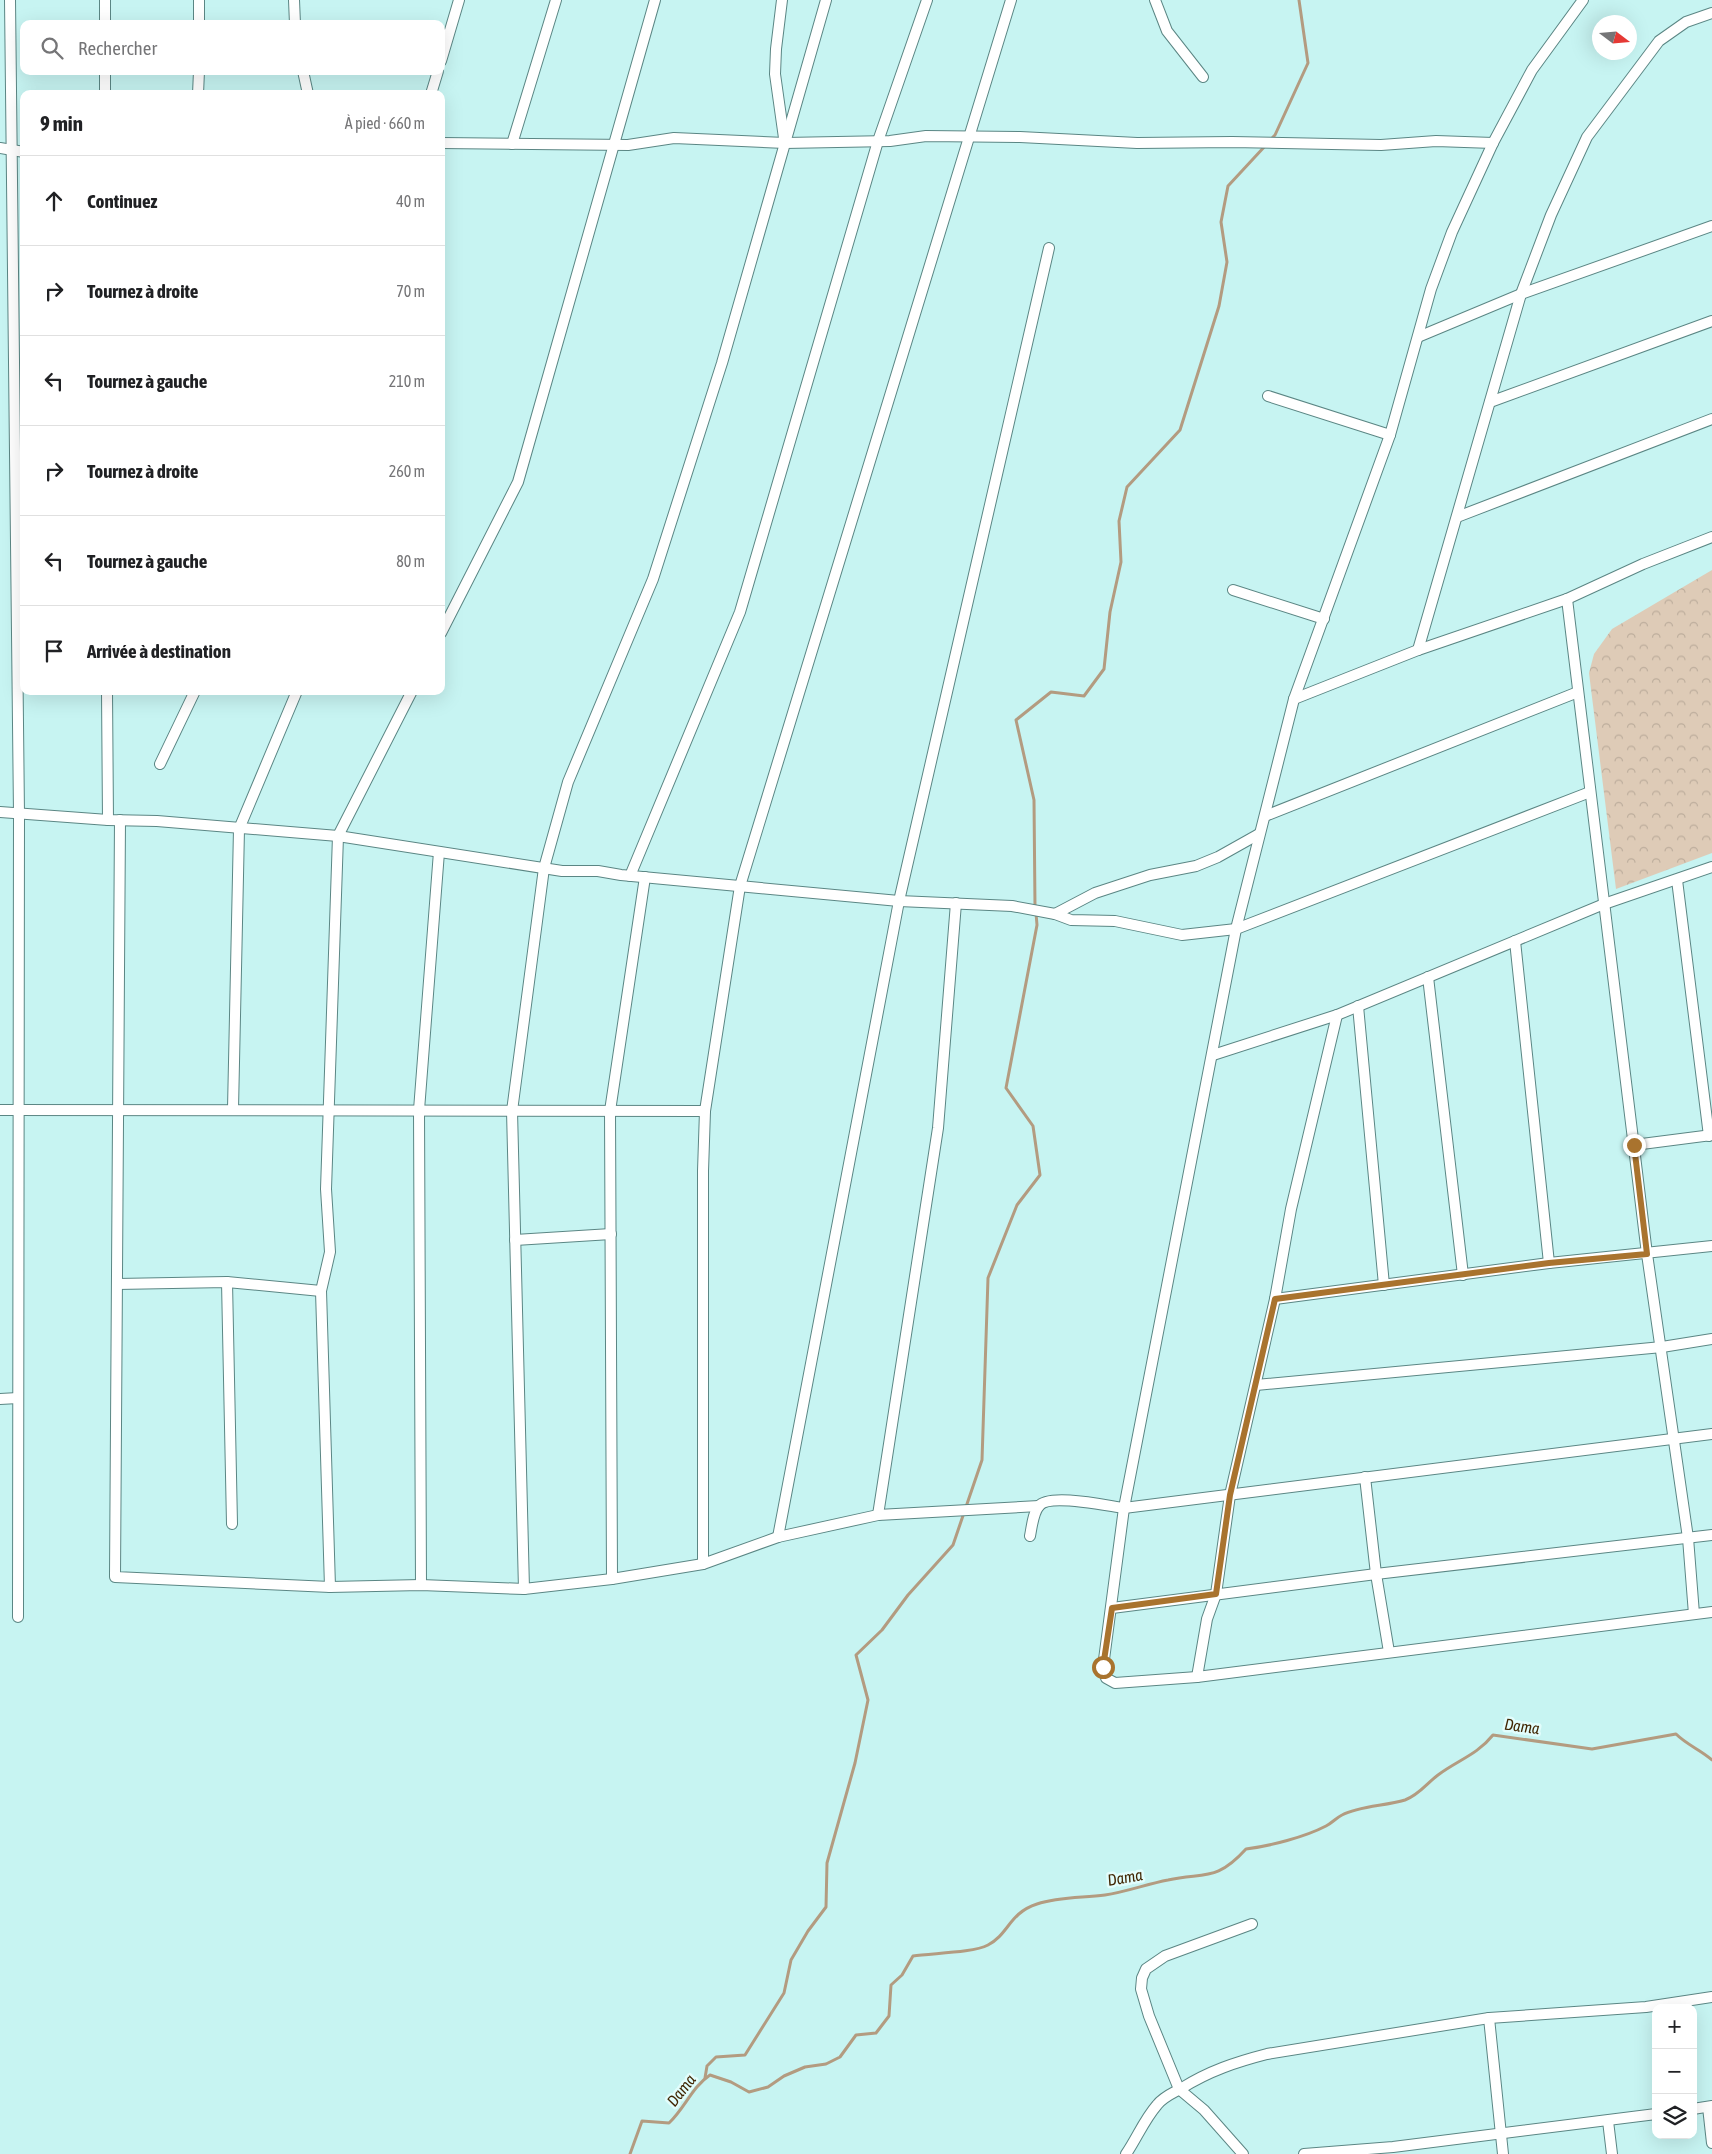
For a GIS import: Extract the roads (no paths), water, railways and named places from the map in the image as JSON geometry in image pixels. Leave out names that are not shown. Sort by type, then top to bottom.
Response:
[{"type":"street","points":[[10,0],[19,814],[18,1617]]},
{"type":"street","points":[[105,0],[105,20]]},
{"type":"street","points":[[199,0],[199,20]]},
{"type":"street","points":[[294,0],[295,20]]},
{"type":"street","points":[[445,47],[459,0]]},
{"type":"street","points":[[512,144],[556,0]]},
{"type":"street","points":[[445,625],[518,482],[655,0]]},
{"type":"street","points":[[782,0],[775,74],[785,143]]},
{"type":"street","points":[[524,1590],[512,1111],[544,868],[568,782],[653,579],[722,363],[826,0]]},
{"type":"street","points":[[630,876],[740,612],[878,141],[927,0]]},
{"type":"street","points":[[702,1564],[703,1171],[705,1111],[740,886],[1011,0]]},
{"type":"street","points":[[1155,0],[1167,31],[1203,77]]},
{"type":"street","points":[[1583,0],[1532,70],[1493,143],[1452,232],[1431,289],[1390,435],[1294,699],[1236,929],[1124,1508],[1103,1667],[1106,1678],[1115,1683],[1197,1677],[1712,1612]]},
{"type":"street","points":[[1418,650],[1522,294],[1551,215],[1587,137],[1658,41],[1686,22],[1712,13]]},
{"type":"street","points":[[105,75],[105,90]]},
{"type":"street","points":[[198,75],[198,90]]},
{"type":"street","points":[[304,75],[307,90]]},
{"type":"street","points":[[432,90],[437,75]]},
{"type":"street","points":[[445,143],[615,145],[674,138],[785,143],[878,141],[926,136],[1020,137],[1137,143],[1232,142],[1381,145],[1436,141],[1493,143]]},
{"type":"street","points":[[0,148],[20,151]]},
{"type":"street","points":[[1418,337],[1522,294],[1712,226]]},
{"type":"street","points":[[778,1537],[899,901],[1050,248]]},
{"type":"street","points":[[1490,402],[1712,321]]},
{"type":"street","points":[[1268,396],[1390,435]]},
{"type":"street","points":[[1457,517],[1712,419]]},
{"type":"street","points":[[1294,699],[1418,650],[1566,599],[1643,564],[1712,537]]},
{"type":"street","points":[[1233,590],[1324,619]]},
{"type":"street","points":[[1566,599],[1647,1254],[1662,1347],[1688,1538],[1694,1614]]},
{"type":"street","points":[[1265,816],[1578,692]]},
{"type":"street","points":[[107,695],[108,820]]},
{"type":"street","points":[[160,764],[193,695]]},
{"type":"street","points":[[233,1109],[238,829],[294,695]]},
{"type":"street","points":[[330,1586],[321,1291],[330,1252],[326,1190],[338,836],[410,695]]},
{"type":"street","points":[[0,812],[108,820],[157,821],[338,836],[544,868],[899,901],[1012,906],[1054,914],[1071,920],[1115,921],[1182,934],[1236,929],[1590,792]]},
{"type":"street","points":[[120,820],[115,1577],[330,1586],[421,1585],[524,1590],[612,1579],[702,1564],[778,1537],[878,1515],[1039,1506]]},
{"type":"street","points":[[1054,914],[1095,893],[1150,875],[1196,866],[1218,857],[1259,834]]},
{"type":"street","points":[[421,1585],[419,1110],[439,852]]},
{"type":"street","points":[[1213,1055],[1337,1015],[1604,904],[1712,867]]},
{"type":"street","points":[[612,1579],[610,1111],[645,877]]},
{"type":"street","points":[[1634,1145],[1711,1136],[1677,880]]},
{"type":"street","points":[[878,1515],[938,1128],[956,904]]},
{"type":"street","points":[[1516,941],[1549,1263]]},
{"type":"street","points":[[1428,977],[1463,1275]]},
{"type":"street","points":[[1358,1006],[1384,1285]]},
{"type":"street","points":[[1197,1677],[1207,1619],[1216,1594],[1230,1495],[1275,1299],[1291,1209],[1337,1015]]},
{"type":"street","points":[[0,1110],[118,1108],[705,1111]]},
{"type":"street","points":[[515,1240],[611,1234]]},
{"type":"street","points":[[1275,1299],[1549,1263],[1712,1246]]},
{"type":"street","points":[[117,1284],[227,1282],[321,1291]]},
{"type":"street","points":[[227,1282],[232,1524]]},
{"type":"street","points":[[1256,1386],[1662,1347],[1712,1339]]},
{"type":"street","points":[[0,1398],[18,1398]]},
{"type":"street","points":[[1030,1536],[1039,1506],[1045,1501],[1058,1500],[1124,1508],[1712,1434]]},
{"type":"street","points":[[1365,1478],[1376,1574],[1389,1652]]},
{"type":"street","points":[[1112,1608],[1376,1574],[1712,1535]]},
{"type":"street","points":[[1244,2154],[1204,2110],[1179,2089],[1149,2016],[1141,1989],[1142,1978],[1146,1969],[1165,1956],[1252,1924]]},
{"type":"street","points":[[1126,2154],[1138,2136],[1146,2118],[1158,2103],[1179,2089],[1221,2067],[1267,2054],[1489,2018],[1646,2007],[1712,1997]]},
{"type":"street","points":[[1489,2018],[1503,2154]]},
{"type":"street","points":[[1697,2109],[1710,2107],[1712,2143]]},
{"type":"street","points":[[1304,2154],[1393,2150],[1500,2132],[1652,2115]]},
{"type":"street","points":[[1608,2121],[1612,2154]]},
{"type":"waterway","points":[[1270,140],[1275,135],[1308,63],[1299,0]]},
{"type":"waterway","points":[[1035,907],[1034,800],[1016,720],[1051,692],[1084,696],[1104,669],[1110,612],[1121,562],[1119,521],[1127,487],[1180,430],[1219,306],[1227,262],[1221,222],[1228,186],[1266,145]]},
{"type":"waterway","points":[[705,2078],[707,2066],[716,2057],[745,2055],[784,1993],[791,1960],[808,1931],[826,1907],[827,1863],[855,1763],[868,1700],[856,1655],[882,1630],[908,1595],[953,1545],[982,1460],[988,1278],[1017,1205],[1040,1175],[1033,1126],[1006,1088],[1037,925],[1036,913]]},
{"type":"waterway","name":"Dama","points":[[630,2154],[642,2121],[669,2123],[698,2085],[710,2075],[731,2082],[749,2092],[768,2087],[784,2076],[805,2067],[826,2064],[840,2057],[856,2035],[876,2033],[889,2016],[891,1985],[902,1975],[913,1956],[981,1948],[1001,1935],[1020,1913],[1037,1904],[1062,1899],[1113,1894],[1168,1880],[1210,1874],[1226,1867],[1246,1849],[1266,1846],[1308,1834],[1349,1812],[1405,1800],[1419,1792],[1445,1770],[1480,1748],[1493,1735],[1592,1749],[1676,1734],[1712,1760]]}]
